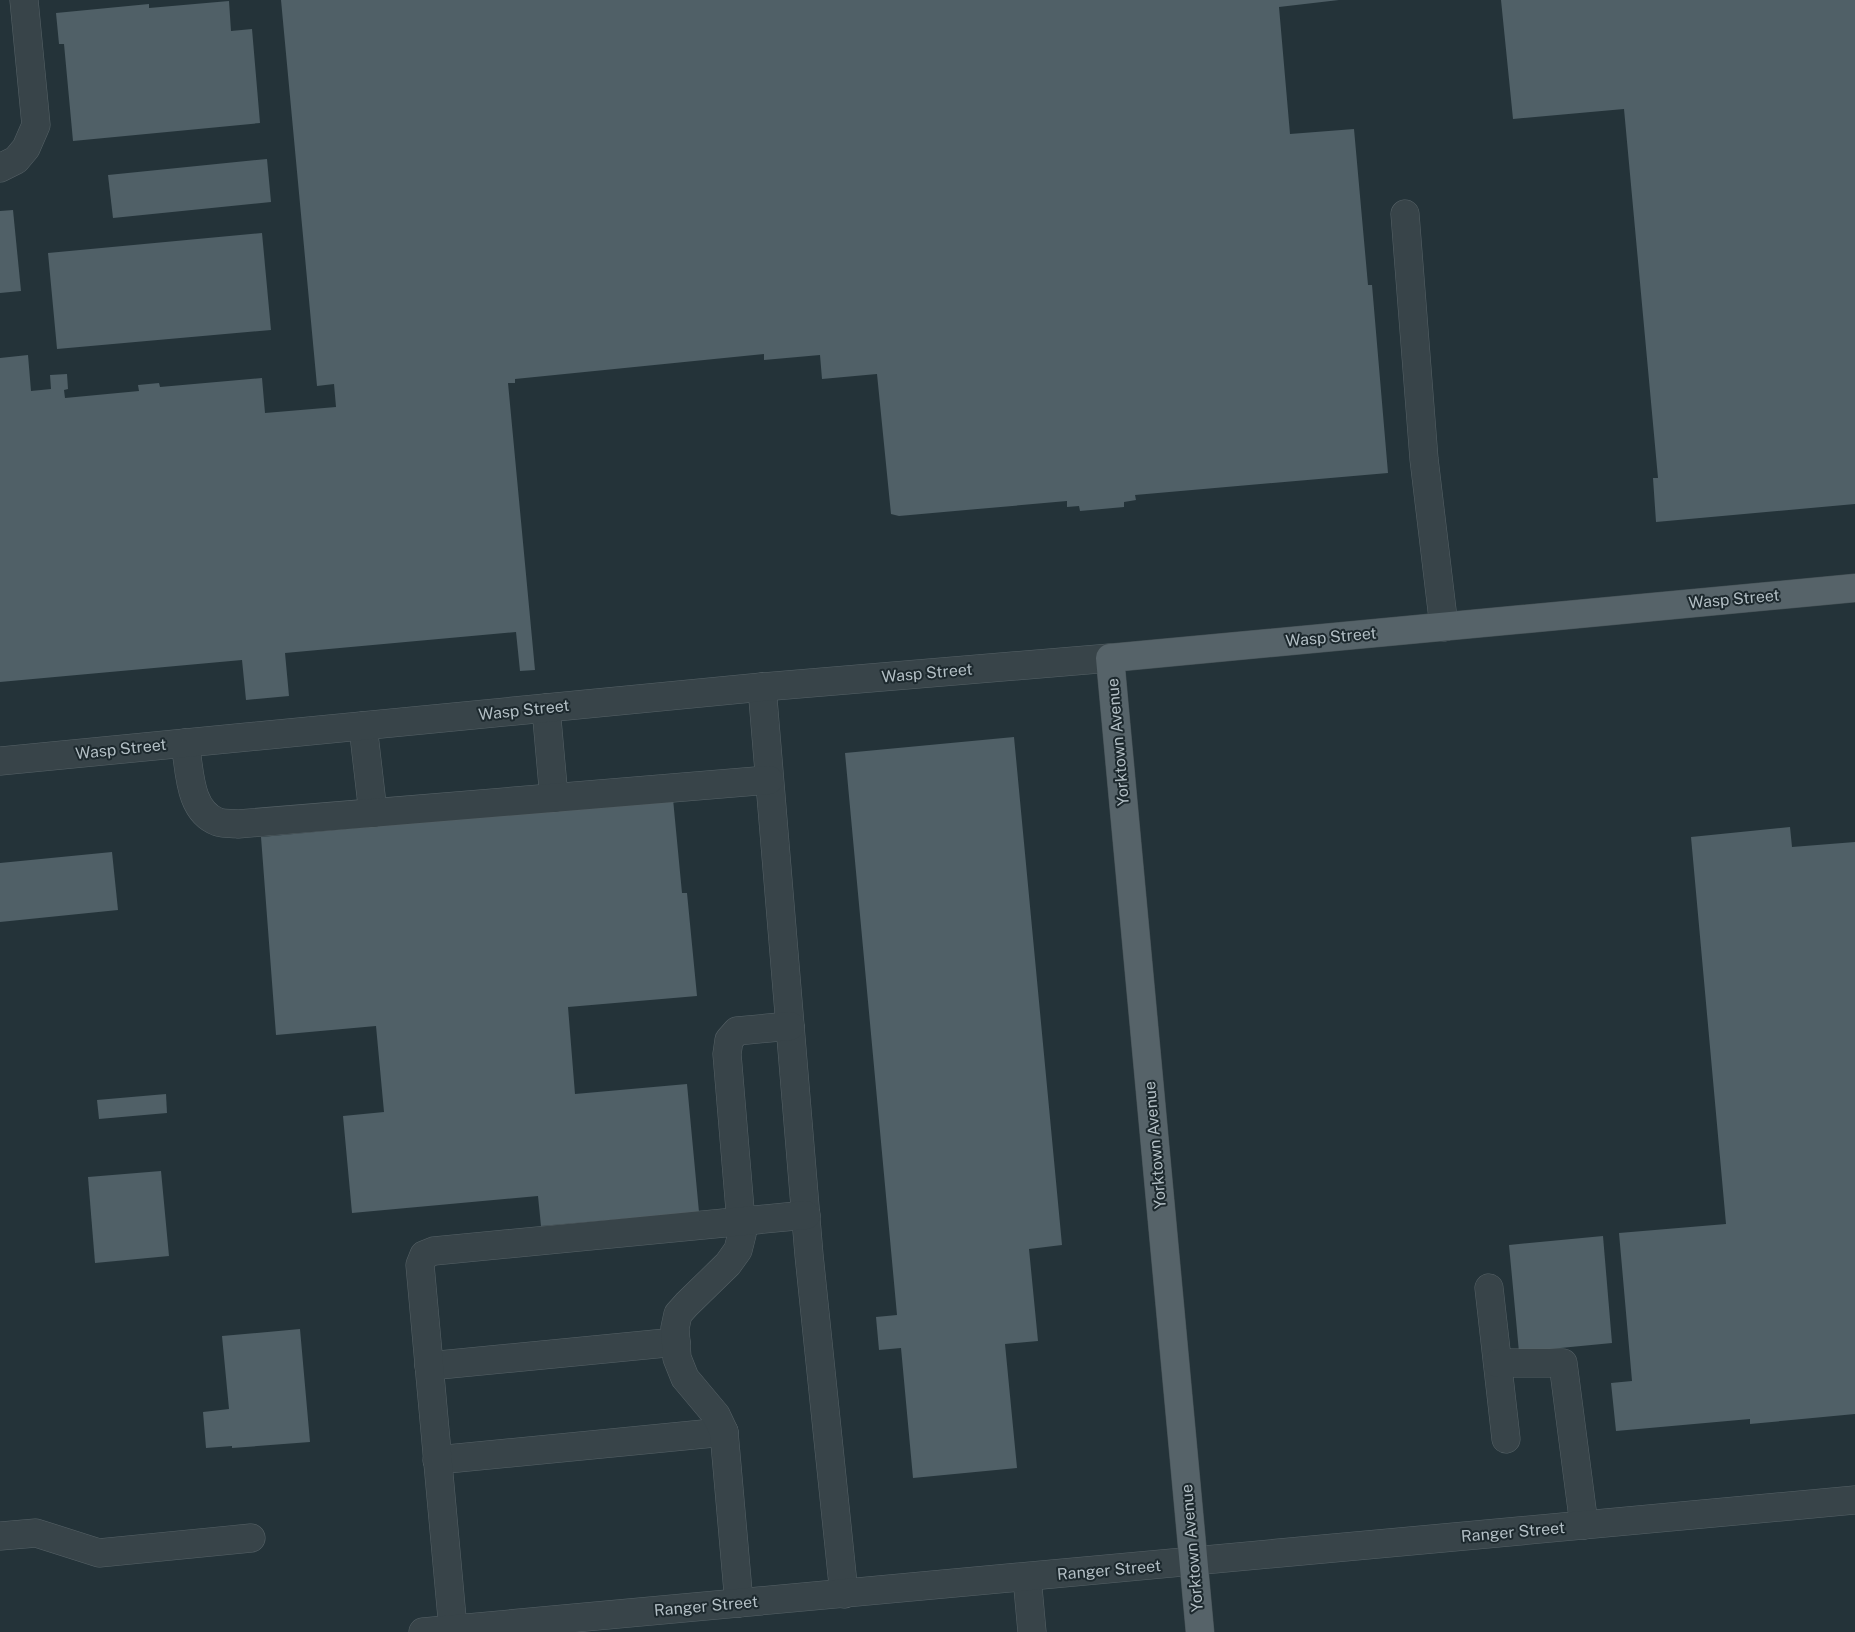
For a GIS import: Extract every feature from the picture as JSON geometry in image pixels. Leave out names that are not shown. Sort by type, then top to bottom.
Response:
[{"type":"main road","name":"Wasp Street","points":[[1110,658],[1855,588]]},
{"type":"main road","name":"Yorktown Avenue","points":[[1110,658],[1200,1632]]},
{"type":"street","points":[[0,168],[16,160],[26,148],[36,125],[24,0]]},
{"type":"street","points":[[1405,214],[1424,459],[1444,627]]},
{"type":"street","name":"Wasp Street","points":[[0,761],[762,687],[1110,658]]},
{"type":"street","points":[[762,687],[806,1215],[844,1594]]},
{"type":"street","points":[[546,708],[554,798]]},
{"type":"street","points":[[363,726],[373,812]]},
{"type":"street","points":[[185,743],[195,801],[206,815],[219,822],[238,824],[769,780]]},
{"type":"street","points":[[739,1603],[724,1432],[716,1415],[685,1378],[678,1358],[675,1328],[678,1314],[728,1264],[738,1250],[742,1234],[727,1054],[729,1040],[737,1031],[790,1026]]},
{"type":"street","points":[[453,1629],[420,1265],[424,1256],[429,1253],[806,1215]]},
{"type":"street","points":[[1489,1288],[1506,1439]]},
{"type":"street","points":[[429,1366],[676,1342]]},
{"type":"street","points":[[1498,1363],[1563,1363],[1584,1525]]},
{"type":"street","points":[[437,1460],[724,1432]]},
{"type":"street","name":"Ranger Street","points":[[423,1632],[453,1629],[549,1626],[739,1603],[1855,1500]]},
{"type":"street","points":[[0,1536],[36,1533],[99,1553],[251,1538]]},
{"type":"street","points":[[1027,1577],[1032,1632]]},
{"type":"building","points":[[281,0],[1339,0],[1279,7],[1290,134],[1354,129],[1368,285],[1372,285],[1388,473],[1135,495],[1136,500],[1124,502],[1124,507],[1080,511],[1079,506],[1067,507],[1067,501],[899,516],[891,514],[877,374],[822,379],[820,355],[764,360],[764,354],[515,379],[515,383],[508,383],[535,670],[520,671],[516,632],[285,653],[289,696],[246,700],[242,660],[0,682],[0,358],[28,355],[31,391],[51,389],[50,375],[67,374],[68,389],[64,390],[65,398],[139,391],[138,385],[159,383],[160,387],[262,378],[265,413],[336,407],[334,384],[317,386]]},
{"type":"building","points":[[1501,0],[1855,0],[1855,504],[1656,522],[1653,478],[1658,478],[1624,109],[1513,119]]},
{"type":"building","points":[[229,1],[231,31],[252,29],[260,123],[73,141],[64,44],[59,44],[56,13],[149,4],[149,8]]},
{"type":"building","points":[[267,159],[271,202],[113,218],[108,175]]},
{"type":"building","points":[[13,210],[21,291],[0,293],[0,211]]},
{"type":"building","points":[[262,233],[271,330],[57,349],[48,253]]},
{"type":"building","points":[[1014,737],[1062,1245],[1029,1249],[1038,1341],[1005,1344],[1017,1468],[913,1478],[901,1348],[879,1350],[876,1317],[897,1315],[845,753]]},
{"type":"building","points":[[673,799],[682,893],[687,893],[697,996],[568,1007],[575,1094],[687,1084],[699,1212],[541,1226],[538,1196],[352,1213],[343,1116],[384,1112],[376,1026],[276,1035],[261,837]]},
{"type":"building","points":[[1790,827],[1792,847],[1855,842],[1855,1414],[1750,1424],[1750,1419],[1616,1431],[1611,1383],[1632,1381],[1619,1233],[1726,1224],[1691,837]]},
{"type":"building","points":[[112,852],[118,910],[0,922],[0,863]]},
{"type":"building","points":[[166,1094],[167,1113],[99,1119],[97,1100]]},
{"type":"building","points":[[161,1171],[169,1256],[95,1263],[88,1177]]},
{"type":"building","points":[[1603,1236],[1612,1343],[1519,1352],[1509,1245]]},
{"type":"building","points":[[300,1329],[310,1442],[206,1448],[203,1412],[229,1409],[222,1336]]}]
